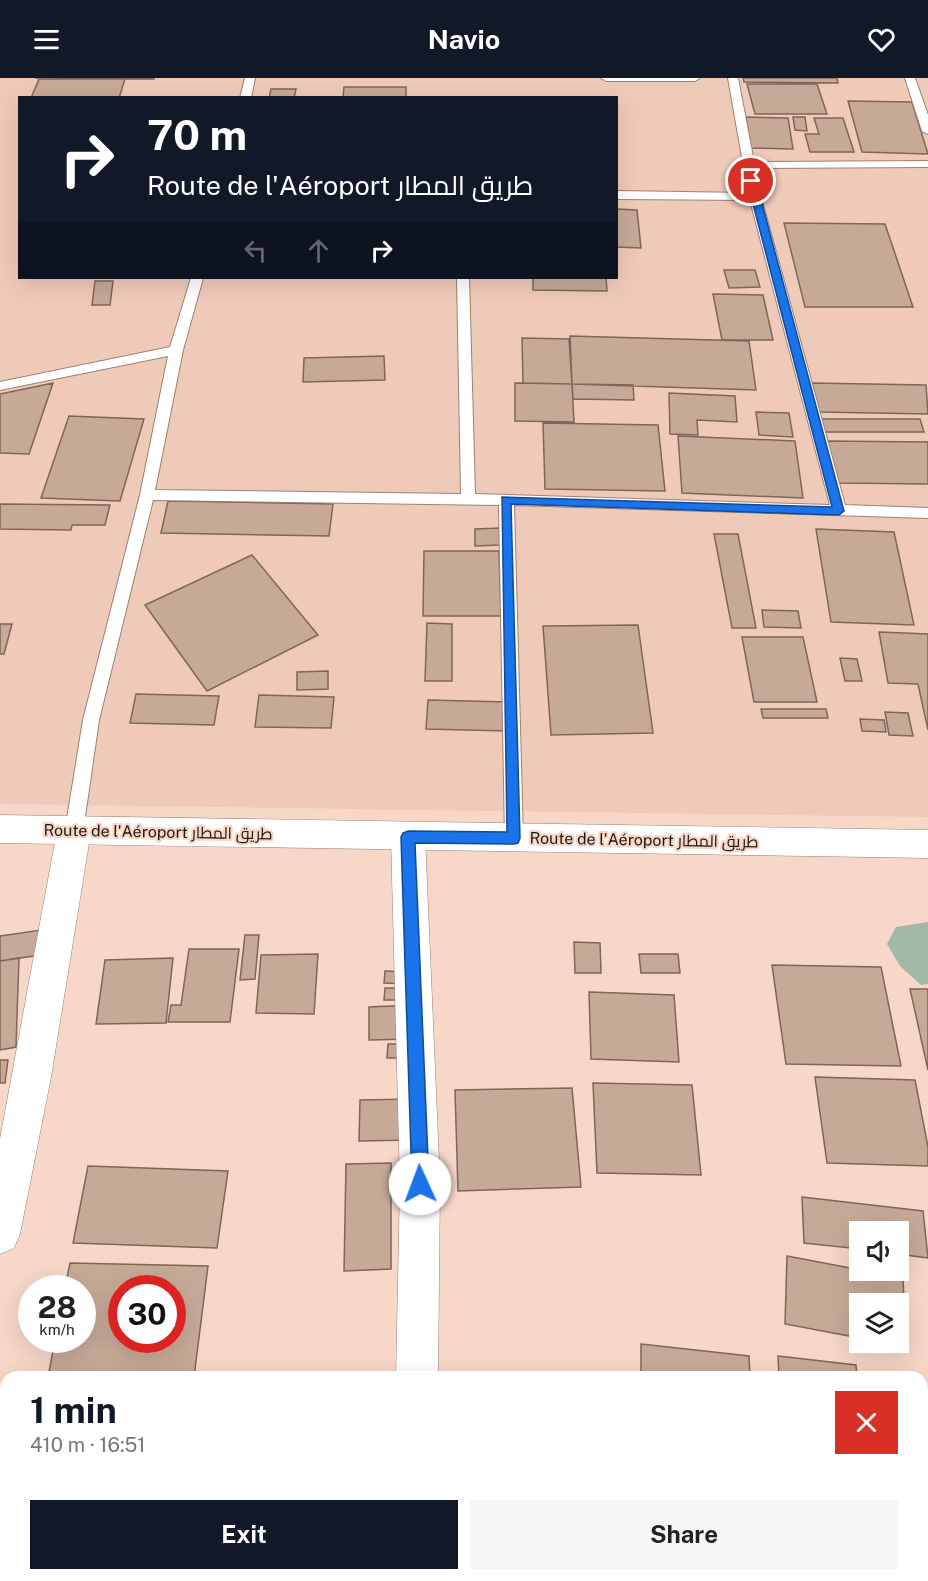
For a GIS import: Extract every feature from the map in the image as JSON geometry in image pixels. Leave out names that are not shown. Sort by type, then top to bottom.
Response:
[{"type":"street","name":"Route de l'Aéroport طريق المطار","points":[[0,829],[408,837],[928,843]]},
{"type":"street","points":[[0,1234],[32,1077],[74,831]]},
{"type":"street","points":[[408,837],[420,1184],[417,1371]]},
{"type":"lane","points":[[246,96],[250,78]]},
{"type":"lane","points":[[606,78],[694,78]]},
{"type":"lane","points":[[733,78],[747,165],[839,511]]},
{"type":"lane","points":[[910,78],[927,124]]},
{"type":"lane","points":[[747,165],[928,164]]},
{"type":"lane","points":[[618,195],[755,197]]},
{"type":"lane","points":[[74,831],[91,720],[147,495],[176,350],[196,279]]},
{"type":"lane","points":[[463,279],[468,499]]},
{"type":"lane","points":[[0,386],[176,350]]},
{"type":"lane","points":[[147,495],[468,499],[928,513]]},
{"type":"lane","points":[[506,500],[514,838]]},
{"type":"shaded area","points":[[0,78],[928,78],[928,817],[0,804]]},
{"type":"green space","points":[[928,922],[928,984],[921,985],[900,966],[887,944],[896,927]]},
{"type":"building","points":[[35,78],[154,78],[154,79]]},
{"type":"building","points":[[743,78],[837,78],[838,83],[744,82]]},
{"type":"building","points":[[39,79],[125,79],[120,96],[32,96]]},
{"type":"building","points":[[747,84],[817,84],[827,114],[755,114]]},
{"type":"building","points":[[344,87],[406,87],[406,96],[343,96]]},
{"type":"building","points":[[271,89],[296,89],[294,96],[269,96]]},
{"type":"building","points":[[848,101],[912,102],[928,154],[862,152]]},
{"type":"building","points":[[746,117],[788,118],[793,149],[751,148]]},
{"type":"building","points":[[793,117],[805,117],[807,131],[795,130]]},
{"type":"building","points":[[814,118],[843,118],[854,152],[810,152],[805,134],[819,134]]},
{"type":"building","points":[[618,209],[637,210],[641,248],[618,247]]},
{"type":"building","points":[[784,223],[885,224],[913,307],[805,307]]},
{"type":"building","points":[[724,270],[755,270],[760,287],[729,288]]},
{"type":"building","points":[[533,279],[606,279],[607,291],[533,290]]},
{"type":"building","points":[[95,281],[113,281],[110,305],[92,305]]},
{"type":"building","points":[[713,294],[763,295],[773,340],[722,340]]},
{"type":"building","points":[[570,336],[749,341],[756,390],[572,384]]},
{"type":"building","points":[[522,338],[569,339],[572,384],[523,383]]},
{"type":"building","points":[[384,356],[385,380],[303,382],[304,358]]},
{"type":"building","points":[[53,383],[29,454],[0,453],[0,394]]},
{"type":"building","points":[[515,383],[572,384],[574,422],[515,421]]},
{"type":"building","points":[[812,383],[926,385],[928,414],[819,412]]},
{"type":"building","points":[[572,384],[633,385],[634,400],[573,399]]},
{"type":"building","points":[[669,393],[735,396],[737,422],[697,420],[698,435],[670,434]]},
{"type":"building","points":[[756,412],[789,413],[793,437],[759,435]]},
{"type":"building","points":[[69,416],[144,419],[120,501],[41,498]]},
{"type":"building","points":[[821,419],[920,419],[924,432],[825,432]]},
{"type":"building","points":[[543,423],[658,425],[665,491],[545,489]]},
{"type":"building","points":[[678,436],[795,441],[803,498],[682,493]]},
{"type":"building","points":[[826,441],[928,442],[928,484],[837,483]]},
{"type":"building","points":[[168,501],[333,504],[329,536],[161,533]]},
{"type":"building","points":[[0,504],[110,505],[105,525],[72,525],[71,530],[0,529]]},
{"type":"building","points":[[500,528],[501,545],[475,546],[475,529]]},
{"type":"building","points":[[816,529],[894,532],[914,625],[831,622]]},
{"type":"building","points":[[714,534],[738,534],[756,628],[732,628]]},
{"type":"building","points":[[424,551],[499,551],[501,616],[423,616]]},
{"type":"building","points":[[252,555],[318,635],[207,691],[145,605]]},
{"type":"building","points":[[762,610],[798,611],[801,628],[764,627]]},
{"type":"building","points":[[427,623],[452,624],[452,681],[425,681]]},
{"type":"building","points":[[0,624],[12,624],[4,654],[0,654]]},
{"type":"building","points":[[638,625],[653,733],[551,735],[543,626]]},
{"type":"building","points":[[879,632],[928,634],[928,730],[918,684],[888,683]]},
{"type":"building","points":[[742,637],[803,637],[817,702],[754,702]]},
{"type":"building","points":[[840,658],[857,659],[862,681],[845,681]]},
{"type":"building","points":[[328,671],[328,689],[297,690],[297,672]]},
{"type":"building","points":[[136,694],[219,696],[214,725],[130,723]]},
{"type":"building","points":[[259,695],[334,697],[331,728],[255,727]]},
{"type":"building","points":[[428,700],[507,702],[507,731],[426,729]]},
{"type":"building","points":[[761,709],[826,709],[828,718],[763,718]]},
{"type":"building","points":[[885,712],[908,713],[913,736],[889,735]]},
{"type":"building","points":[[860,719],[884,720],[886,732],[862,731]]},
{"type":"building","points":[[48,929],[47,954],[0,961],[0,936]]},
{"type":"building","points":[[245,935],[259,935],[255,979],[240,980]]},
{"type":"building","points":[[574,942],[600,943],[601,973],[575,973]]},
{"type":"building","points":[[189,949],[239,949],[230,1022],[168,1022],[171,1005],[181,1005]]},
{"type":"building","points":[[318,954],[314,1014],[256,1013],[261,955]]},
{"type":"building","points":[[639,954],[678,954],[680,973],[641,973]]},
{"type":"building","points":[[19,958],[16,1047],[0,1050],[0,961]]},
{"type":"building","points":[[173,958],[166,1023],[96,1024],[105,960]]},
{"type":"building","points":[[772,965],[881,967],[901,1066],[786,1064]]},
{"type":"building","points":[[385,971],[408,972],[407,984],[384,983]]},
{"type":"building","points":[[385,988],[410,988],[409,1000],[384,1000]]},
{"type":"building","points":[[910,989],[928,989],[928,1070]]},
{"type":"building","points":[[589,992],[674,995],[679,1062],[591,1059]]},
{"type":"building","points":[[413,1005],[413,1039],[369,1040],[369,1007]]},
{"type":"building","points":[[388,1044],[414,1044],[414,1058],[387,1058]]},
{"type":"building","points":[[0,1060],[8,1060],[5,1083],[0,1083]]},
{"type":"building","points":[[815,1077],[915,1080],[928,1147],[928,1166],[827,1163]]},
{"type":"building","points":[[593,1083],[692,1085],[701,1175],[597,1173]]},
{"type":"building","points":[[572,1088],[581,1187],[458,1191],[455,1090]]},
{"type":"building","points":[[415,1099],[414,1140],[359,1141],[360,1100]]},
{"type":"building","points":[[391,1163],[391,1269],[344,1271],[346,1164]]},
{"type":"building","points":[[88,1166],[228,1171],[217,1248],[73,1243]]},
{"type":"building","points":[[802,1197],[923,1211],[928,1258],[909,1255],[909,1221],[849,1221],[849,1248],[804,1243]]},
{"type":"building","points":[[787,1256],[849,1268],[849,1281],[903,1281],[904,1293],[849,1293],[849,1336],[785,1324]]},
{"type":"building","points":[[70,1263],[208,1266],[195,1371],[49,1371],[53,1353],[96,1353],[96,1275],[68,1275]]},
{"type":"building","points":[[641,1344],[749,1356],[750,1371],[641,1371]]},
{"type":"building","points":[[778,1356],[856,1365],[856,1371],[779,1371]]},
{"type":"route","points":[[420,1184],[408,837],[514,838],[506,500],[839,511],[751,181]]}]
